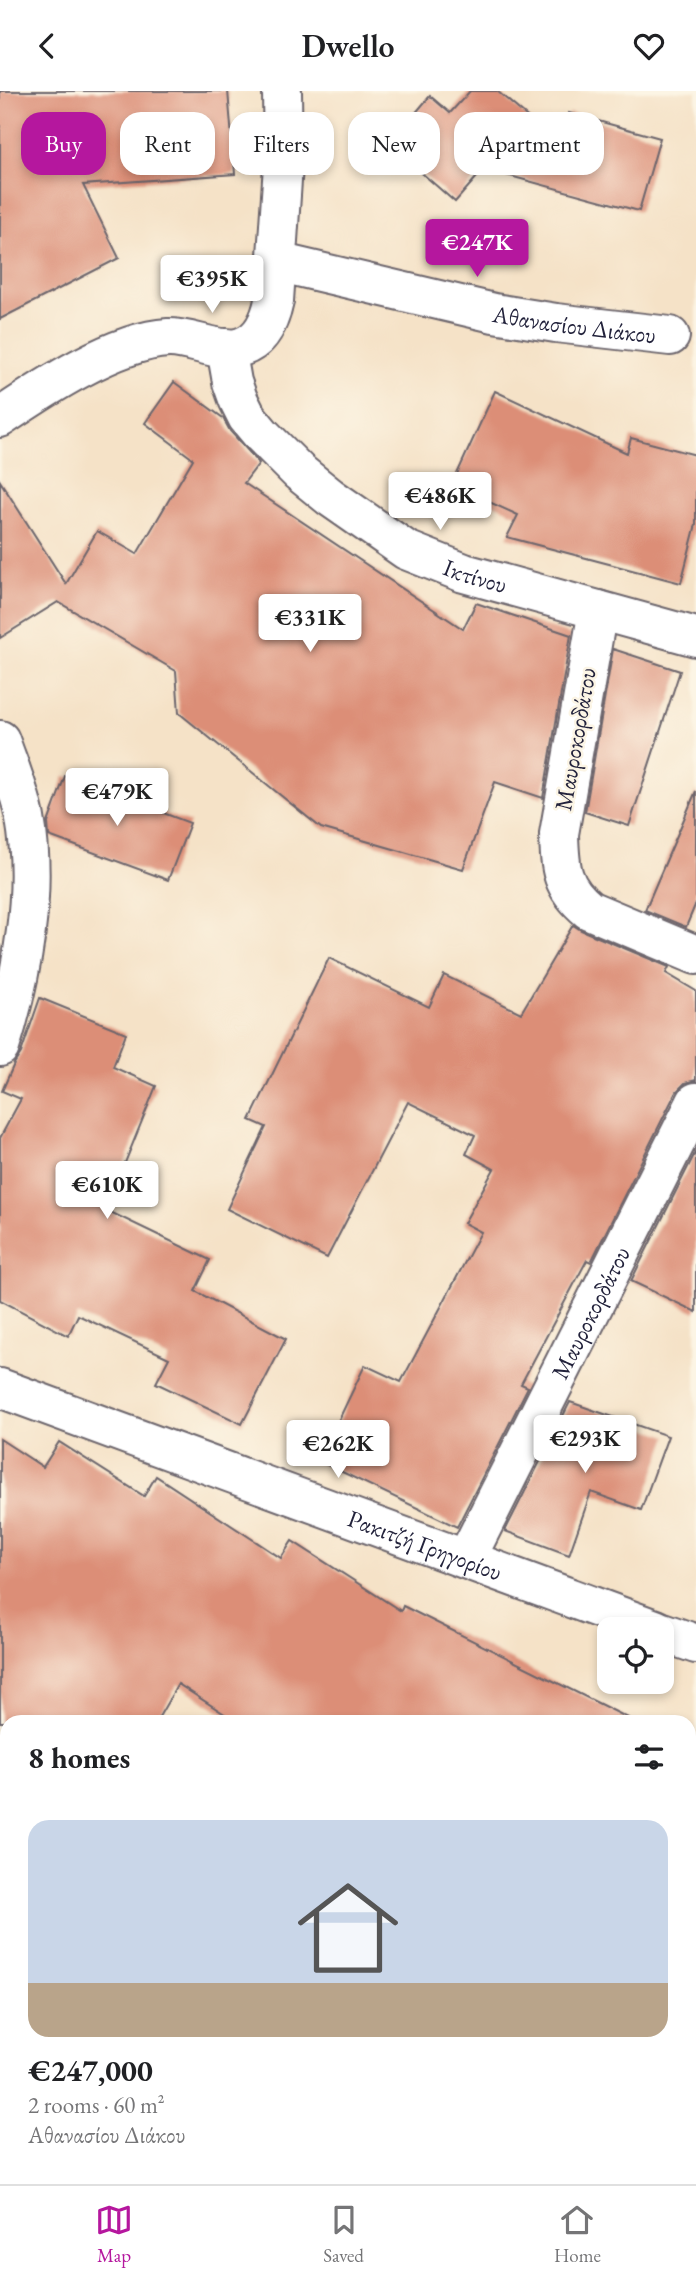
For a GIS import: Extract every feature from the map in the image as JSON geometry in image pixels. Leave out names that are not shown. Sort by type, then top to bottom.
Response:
[{"type":"street","points":[[0,418],[99,359],[142,342],[172,338],[237,349],[253,341],[264,328],[274,301],[283,165],[282,91]]},
{"type":"street","name":"Αθανασίου Διάκου","points":[[276,262],[494,313],[670,336]]},
{"type":"street","name":"Ικτίνου","points":[[226,348],[232,382],[247,417],[299,472],[364,522],[407,550],[464,573],[696,637]]},
{"type":"street","name":"Μαυροκορδάτου","points":[[598,610],[559,835],[560,865],[566,884],[576,898],[589,909],[696,955]]},
{"type":"street","points":[[0,740],[24,817],[29,848],[30,888],[20,960],[0,1047]]},
{"type":"street","name":"Μαυροκορδάτου","points":[[466,1559],[696,1102]]},
{"type":"street","name":"Ρακιτζή Γρηγορίου","points":[[0,1388],[623,1617]]},
{"type":"street","points":[[674,1636],[696,1644]]},
{"type":"building","points":[[0,91],[228,91],[229,174],[83,185],[119,258],[0,319]]},
{"type":"building","points":[[470,91],[497,91],[522,112],[454,112],[454,175],[479,175],[455,202],[424,175],[440,175],[440,112],[416,112],[430,96],[450,113]]},
{"type":"building","points":[[604,123],[660,138],[639,211],[506,175],[604,175]]},
{"type":"building","points":[[174,382],[223,418],[230,431],[259,463],[244,483],[463,629],[476,603],[571,635],[543,798],[495,782],[463,869],[321,828],[179,713],[176,671],[58,602],[0,638],[0,481],[66,584],[97,531],[137,554],[193,459],[145,423]]},
{"type":"building","points":[[495,391],[627,453],[631,438],[696,455],[696,524],[681,583],[507,537],[518,515],[452,485]]},
{"type":"building","points":[[613,649],[680,671],[629,826],[585,812]]},
{"type":"building","points":[[65,776],[190,823],[168,880],[49,836],[48,823]]},
{"type":"building","points":[[696,791],[696,903],[686,927],[645,910]]},
{"type":"building","points":[[573,925],[669,967],[666,973],[696,991],[696,1080],[685,1083],[676,1092],[591,1262],[587,1260],[521,1384],[528,1387],[457,1527],[319,1461],[365,1365],[401,1382],[481,1232],[464,1223],[494,1169],[466,1154],[475,1135],[408,1102],[327,1258],[227,1209],[266,1127],[250,1120],[329,958],[429,1007],[444,975],[521,1013]]},
{"type":"building","points":[[40,998],[126,1033],[113,1067],[156,1086],[106,1210],[210,1260],[195,1291],[286,1339],[242,1424],[156,1383],[169,1358],[78,1315],[68,1336],[0,1300],[0,1138],[21,1099],[2,1091],[21,1053]]},
{"type":"building","points":[[696,1151],[696,1312],[631,1281]]},
{"type":"building","points":[[570,1402],[668,1436],[641,1510],[591,1492],[569,1555],[505,1531]]},
{"type":"building","points":[[0,1439],[43,1467],[59,1442],[144,1496],[156,1476],[281,1558],[292,1541],[401,1611],[403,1606],[622,1715],[226,1715],[178,1684],[160,1715],[0,1715]]}]
